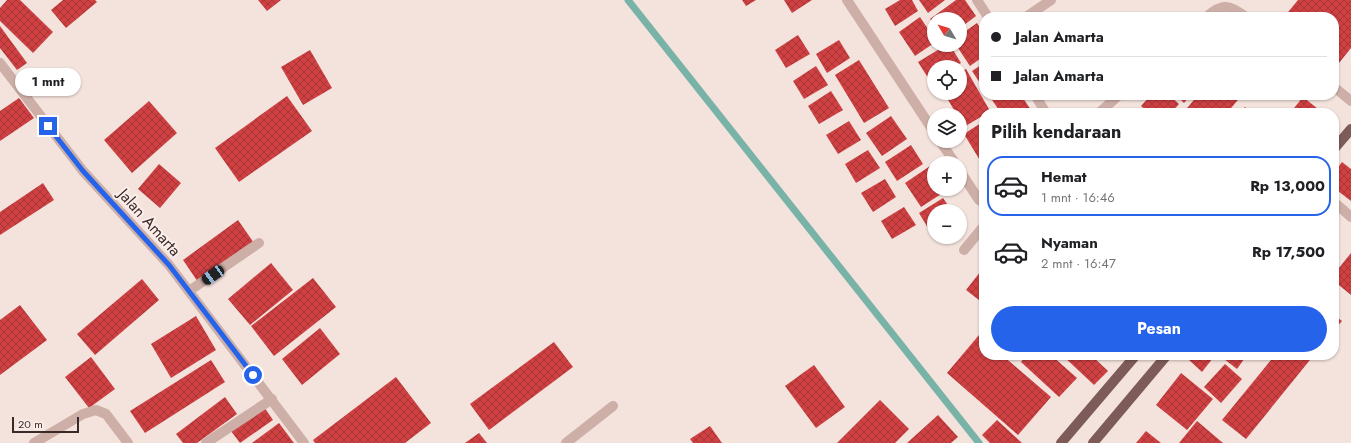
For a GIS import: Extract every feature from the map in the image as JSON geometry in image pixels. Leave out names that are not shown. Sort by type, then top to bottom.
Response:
[{"type":"main road","points":[[1339,143],[1351,129]]},
{"type":"main road","points":[[1061,443],[1132,360]]},
{"type":"main road","points":[[1093,443],[1163,360]]},
{"type":"street","points":[[847,0],[927,121]]},
{"type":"street","points":[[977,0],[985,12]]},
{"type":"street","points":[[1033,12],[1051,0]]},
{"type":"street","points":[[1212,12],[1215,9],[1224,6],[1235,8],[1240,12]]},
{"type":"street","name":"Jalan Amarta","points":[[0,62],[83,171],[169,265],[304,443]]},
{"type":"street","points":[[1339,91],[1351,101]]},
{"type":"street","points":[[1105,108],[1113,100]]},
{"type":"street","points":[[967,182],[979,200]]},
{"type":"street","points":[[1339,206],[1351,217]]},
{"type":"street","points":[[964,250],[979,232]]},
{"type":"street","points":[[189,291],[259,243]]},
{"type":"street","points":[[206,443],[272,399]]},
{"type":"street","points":[[566,443],[613,406]]},
{"type":"street","points":[[34,443],[83,414],[96,410],[106,414],[128,443]]},
{"type":"building","points":[[7,0],[20,0],[53,32],[33,53],[0,21],[0,8]]},
{"type":"building","points":[[63,0],[95,0],[97,2],[66,28],[51,10]]},
{"type":"building","points":[[258,0],[281,0],[267,11]]},
{"type":"building","points":[[742,0],[756,0],[746,6]]},
{"type":"building","points":[[784,0],[812,0],[792,13]]},
{"type":"building","points":[[900,0],[912,0],[918,11],[895,26],[885,9]]},
{"type":"building","points":[[919,0],[945,0],[929,12],[927,12]]},
{"type":"building","points":[[956,0],[965,0],[976,16],[967,23],[967,12],[940,12]]},
{"type":"building","points":[[1298,0],[1351,0],[1351,48],[1339,63],[1339,12],[1288,12]]},
{"type":"building","points":[[920,17],[927,28],[927,48],[915,56],[899,32]]},
{"type":"building","points":[[977,23],[979,26],[979,60],[970,66],[961,52],[967,52],[967,30]]},
{"type":"building","points":[[0,26],[27,63],[17,70],[0,48]]},
{"type":"building","points":[[798,35],[810,54],[786,68],[775,50]]},
{"type":"building","points":[[839,40],[850,58],[827,73],[816,54]]},
{"type":"building","points":[[310,50],[332,88],[303,105],[281,67]]},
{"type":"building","points":[[934,52],[954,52],[959,60],[927,60],[927,76],[918,62]]},
{"type":"building","points":[[859,60],[889,108],[864,123],[835,75]]},
{"type":"building","points":[[816,66],[828,85],[804,99],[793,81]]},
{"type":"building","points":[[979,66],[979,82],[972,71]]},
{"type":"building","points":[[967,71],[979,92],[979,100],[984,100],[988,108],[979,108],[979,118],[967,125],[967,108],[953,108],[948,100],[967,100]]},
{"type":"building","points":[[831,91],[843,110],[819,124],[808,106]]},
{"type":"building","points":[[287,96],[312,131],[239,182],[215,148]]},
{"type":"building","points":[[19,98],[34,118],[0,141],[0,111]]},
{"type":"building","points":[[992,100],[1024,100],[1030,108],[998,108]]},
{"type":"building","points":[[1146,100],[1175,100],[1179,104],[1175,108],[1143,108],[1141,106]]},
{"type":"building","points":[[1194,100],[1238,100],[1231,108],[1187,108]]},
{"type":"building","points":[[1301,100],[1307,100],[1317,108],[1294,108]]},
{"type":"building","points":[[149,101],[177,133],[132,173],[104,140]]},
{"type":"building","points":[[891,116],[907,139],[882,156],[866,133]]},
{"type":"building","points":[[849,121],[861,140],[838,154],[826,135]]},
{"type":"building","points":[[979,124],[979,159],[967,139],[967,132]]},
{"type":"building","points":[[911,145],[923,164],[897,181],[885,162]]},
{"type":"building","points":[[868,150],[880,168],[856,183],[845,164]]},
{"type":"building","points":[[1342,162],[1351,169],[1351,201],[1339,192],[1339,166]]},
{"type":"building","points":[[159,164],[181,183],[160,208],[138,189]]},
{"type":"building","points":[[927,168],[927,196],[938,196],[921,207],[905,183]]},
{"type":"building","points":[[885,179],[896,197],[873,212],[861,193]]},
{"type":"building","points":[[43,183],[54,200],[0,235],[0,212]]},
{"type":"building","points":[[943,198],[947,204],[933,204]]},
{"type":"building","points":[[904,207],[916,225],[892,239],[881,221]]},
{"type":"building","points":[[927,208],[927,226],[919,213]]},
{"type":"building","points":[[238,220],[254,243],[198,282],[183,260]]},
{"type":"building","points":[[1351,253],[1351,295],[1339,285],[1339,268]]},
{"type":"building","points":[[271,263],[293,290],[250,325],[228,299]]},
{"type":"building","points":[[979,273],[979,300],[966,290]]},
{"type":"building","points":[[313,278],[336,307],[274,356],[251,326]]},
{"type":"building","points":[[142,279],[159,300],[95,355],[77,334]]},
{"type":"building","points":[[20,305],[47,340],[0,375],[0,320]]},
{"type":"building","points":[[196,316],[216,350],[171,378],[151,344]]},
{"type":"building","points":[[320,328],[340,354],[302,385],[282,359]]},
{"type":"building","points":[[979,335],[979,360],[1008,360],[1051,397],[1018,435],[947,373]]},
{"type":"building","points":[[554,342],[573,367],[489,430],[470,404]]},
{"type":"building","points":[[91,357],[115,389],[89,408],[65,377]]},
{"type":"building","points":[[211,360],[225,382],[145,433],[130,411]]},
{"type":"building","points":[[1022,360],[1057,360],[1077,378],[1059,397],[1021,362]]},
{"type":"building","points":[[1067,360],[1096,360],[1108,371],[1094,385]]},
{"type":"building","points":[[1189,360],[1211,360],[1202,372]]},
{"type":"building","points":[[1225,360],[1243,360],[1237,369]]},
{"type":"building","points":[[1271,360],[1310,360],[1246,439],[1222,420]]},
{"type":"building","points":[[1225,364],[1242,379],[1221,403],[1204,387]]},
{"type":"building","points":[[814,365],[845,407],[816,428],[785,386]]},
{"type":"building","points":[[1181,373],[1213,399],[1187,430],[1156,405]]},
{"type":"building","points":[[396,377],[431,423],[405,443],[315,443],[313,440]]},
{"type":"building","points":[[225,397],[237,414],[197,443],[183,443],[176,434]]},
{"type":"building","points":[[880,400],[909,429],[895,443],[837,443]]},
{"type":"building","points":[[264,407],[273,420],[240,443],[231,431]]},
{"type":"building","points":[[938,415],[958,437],[951,443],[907,443]]},
{"type":"building","points":[[997,420],[1022,443],[990,443],[982,435]]},
{"type":"building","points":[[1197,421],[1223,443],[1179,443]]},
{"type":"building","points":[[279,423],[294,443],[252,443]]},
{"type":"building","points":[[710,426],[722,443],[693,443],[690,439]]},
{"type":"building","points":[[1146,431],[1161,443],[1136,443]]},
{"type":"building","points":[[479,433],[487,443],[465,443]]},
{"type":"waterway","points":[[628,0],[979,443]]},
{"type":"route","points":[[48,126],[83,171],[169,265],[253,375]]}]
